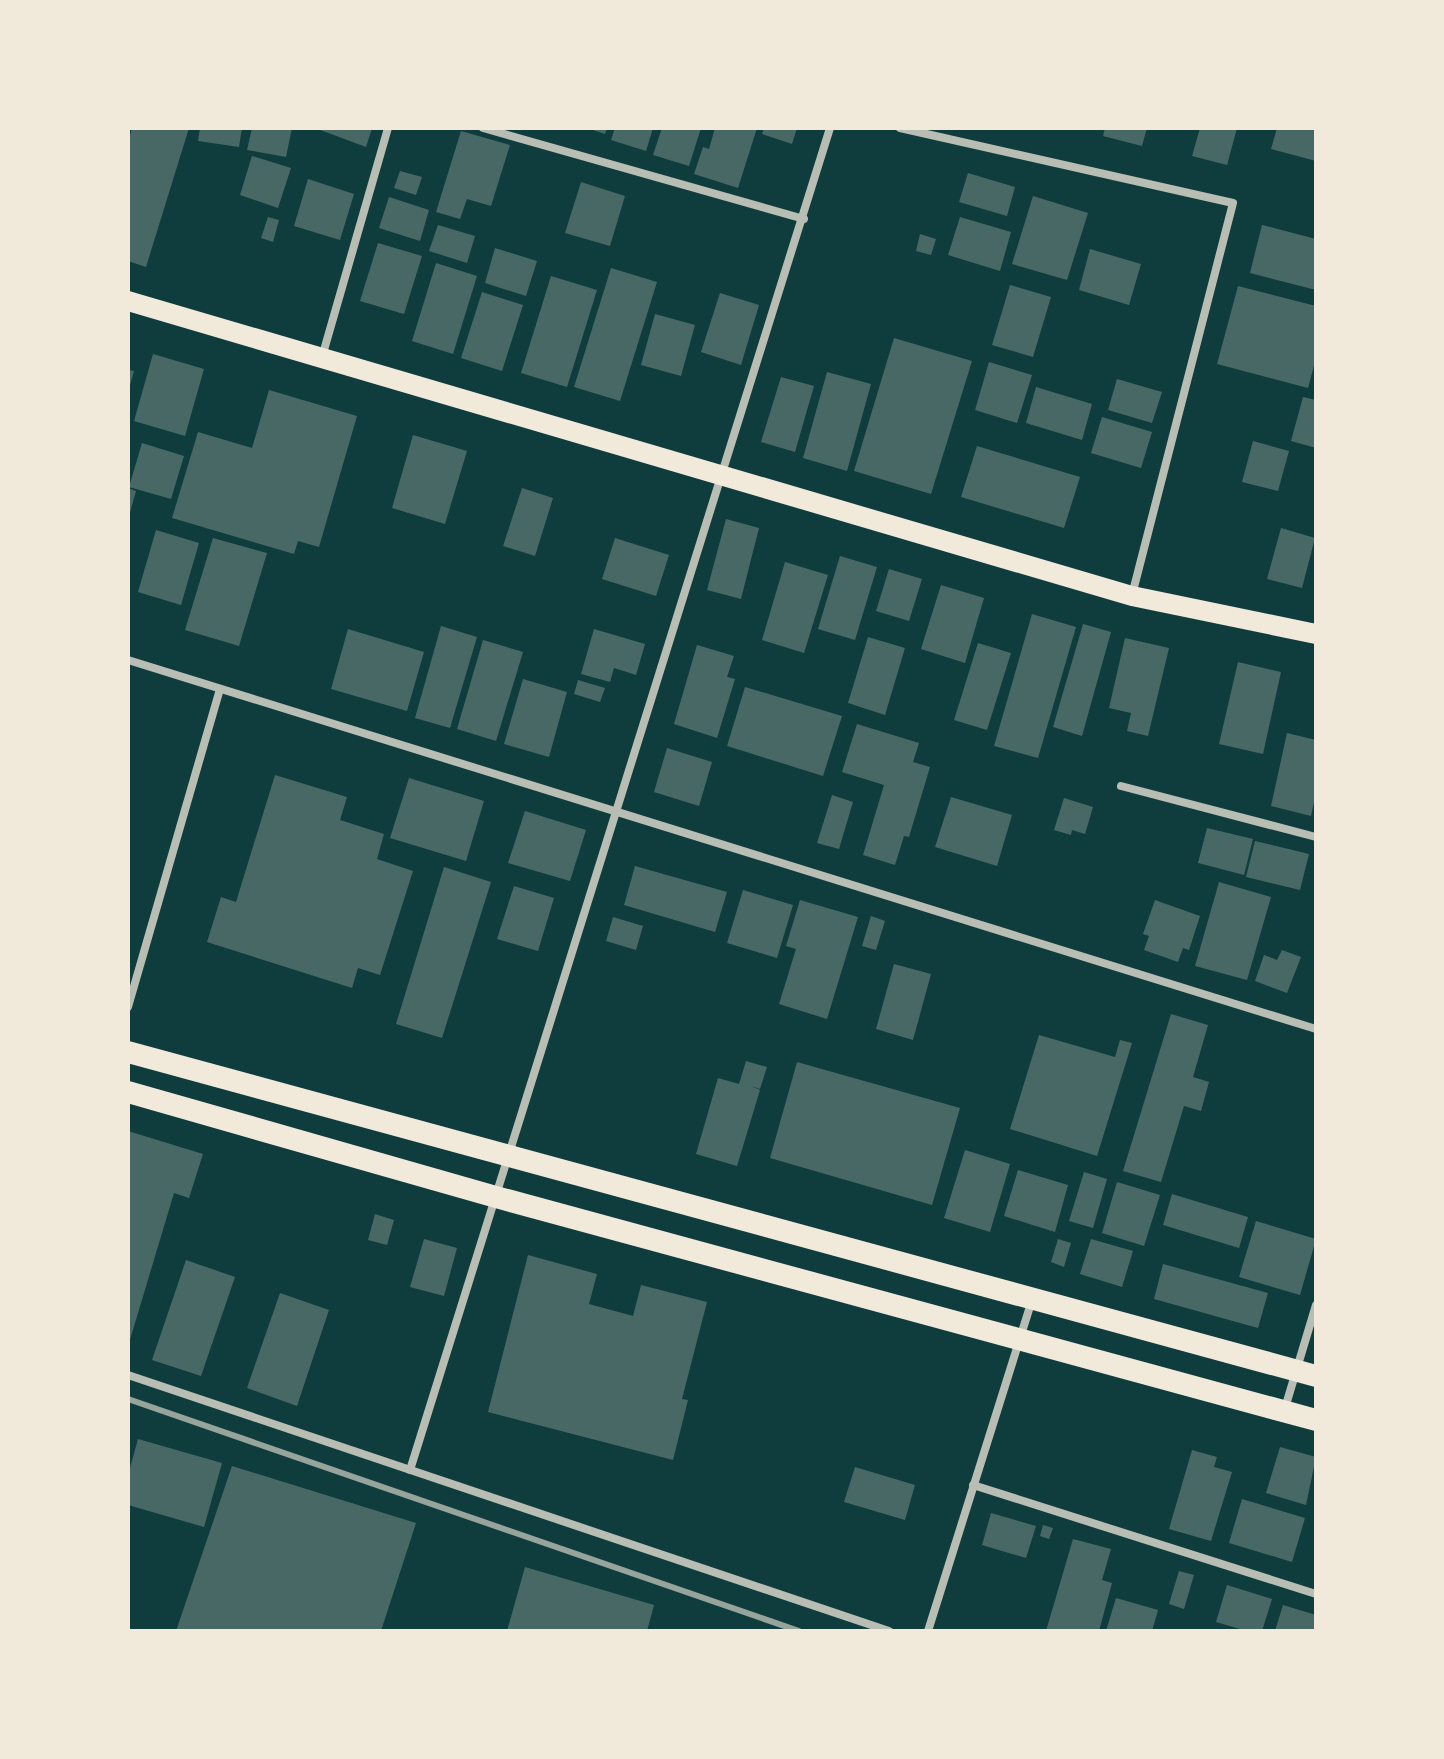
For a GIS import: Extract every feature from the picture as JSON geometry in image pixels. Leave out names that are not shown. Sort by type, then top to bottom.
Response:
[{"type":"highway","points":[[128,1052],[1306,1373]]},
{"type":"highway","points":[[128,1092],[496,1197],[1316,1420]]},
{"type":"main road","points":[[128,301],[1132,596],[1316,634]]},
{"type":"street","points":[[322,358],[388,128]]},
{"type":"street","points":[[483,128],[804,219]]},
{"type":"street","points":[[410,1470],[619,812],[830,128]]},
{"type":"street","points":[[900,128],[1233,203],[1132,596]]},
{"type":"street","points":[[128,660],[1316,1029]]},
{"type":"street","points":[[128,1007],[220,689]]},
{"type":"street","points":[[1121,786],[1316,837]]},
{"type":"street","points":[[928,1631],[1033,1299]]},
{"type":"street","points":[[1284,1410],[1306,1373],[1316,1305]]},
{"type":"street","points":[[128,1375],[889,1631]]},
{"type":"street","points":[[973,1485],[1316,1594]]},
{"type":"building","points":[[132,128],[189,128],[146,267],[128,261],[128,142]]},
{"type":"building","points":[[200,128],[242,128],[239,147],[198,141]]},
{"type":"building","points":[[252,128],[292,128],[286,157],[247,150]]},
{"type":"building","points":[[315,128],[372,128],[366,147]]},
{"type":"building","points":[[587,128],[607,128],[605,134]]},
{"type":"building","points":[[615,128],[653,128],[646,151],[611,140]]},
{"type":"building","points":[[662,128],[701,128],[689,166],[653,155]]},
{"type":"building","points":[[715,128],[757,128],[738,188],[694,174],[703,147],[709,149]]},
{"type":"building","points":[[764,128],[797,128],[792,144],[762,134]]},
{"type":"building","points":[[1105,128],[1147,128],[1142,146],[1103,136]]},
{"type":"building","points":[[1200,128],[1237,128],[1227,165],[1192,156]]},
{"type":"building","points":[[1277,128],[1316,128],[1316,161],[1271,149]]},
{"type":"building","points":[[461,131],[510,145],[491,206],[467,199],[460,219],[436,212]]},
{"type":"building","points":[[252,156],[291,168],[278,208],[240,195]]},
{"type":"building","points":[[400,171],[422,177],[416,195],[394,188]]},
{"type":"building","points":[[968,173],[1015,187],[1007,216],[959,202]]},
{"type":"building","points":[[308,179],[354,194],[340,240],[294,226]]},
{"type":"building","points":[[581,182],[625,196],[610,246],[565,233]]},
{"type":"building","points":[[1033,196],[1088,213],[1067,280],[1012,264]]},
{"type":"building","points":[[389,197],[429,210],[420,241],[379,228]]},
{"type":"building","points":[[268,217],[279,220],[273,242],[261,238]]},
{"type":"building","points":[[960,217],[1011,232],[1000,271],[948,255]]},
{"type":"building","points":[[438,225],[475,236],[467,263],[429,251]]},
{"type":"building","points":[[1262,225],[1316,239],[1316,290],[1250,273]]},
{"type":"building","points":[[920,234],[936,239],[931,255],[916,251]]},
{"type":"building","points":[[378,243],[422,256],[404,314],[360,301]]},
{"type":"building","points":[[495,248],[537,261],[526,296],[485,283]]},
{"type":"building","points":[[1090,249],[1141,264],[1129,305],[1079,290]]},
{"type":"building","points":[[436,263],[477,276],[453,354],[412,341]]},
{"type":"building","points":[[611,268],[657,282],[620,401],[574,387]]},
{"type":"building","points":[[551,276],[597,290],[567,387],[521,373]]},
{"type":"building","points":[[1010,285],[1051,297],[1033,357],[992,345]]},
{"type":"building","points":[[1238,286],[1316,306],[1316,358],[1308,388],[1217,364]]},
{"type":"building","points":[[482,292],[523,305],[502,371],[461,358]]},
{"type":"building","points":[[720,293],[759,305],[741,365],[701,352]]},
{"type":"building","points":[[655,314],[695,325],[681,376],[641,365]]},
{"type":"building","points":[[894,338],[972,361],[931,494],[854,471]]},
{"type":"building","points":[[153,354],[204,369],[185,436],[134,421]]},
{"type":"building","points":[[989,362],[1032,375],[1017,423],[975,410]]},
{"type":"building","points":[[128,370],[134,371],[129,389],[128,389]]},
{"type":"building","points":[[827,372],[871,384],[847,471],[803,458]]},
{"type":"building","points":[[781,377],[814,386],[795,452],[761,442]]},
{"type":"building","points":[[1117,379],[1162,392],[1152,423],[1108,410]]},
{"type":"building","points":[[1036,387],[1092,404],[1082,440],[1026,423]]},
{"type":"building","points":[[269,390],[357,416],[319,547],[298,541],[294,554],[172,518],[198,432],[252,448]]},
{"type":"building","points":[[1303,397],[1316,400],[1316,448],[1291,441]]},
{"type":"building","points":[[1102,417],[1152,432],[1141,468],[1091,453]]},
{"type":"building","points":[[413,435],[467,451],[445,524],[392,508]]},
{"type":"building","points":[[1253,441],[1289,451],[1278,491],[1242,482]]},
{"type":"building","points":[[142,443],[184,456],[171,499],[129,487]]},
{"type":"building","points":[[977,446],[1080,477],[1064,528],[961,497]]},
{"type":"building","points":[[128,488],[136,491],[129,516],[128,516]]},
{"type":"building","points":[[522,488],[553,498],[535,556],[503,546]]},
{"type":"building","points":[[726,519],[759,528],[741,599],[707,590]]},
{"type":"building","points":[[1281,528],[1315,538],[1302,588],[1267,579]]},
{"type":"building","points":[[156,530],[199,543],[181,605],[138,592]]},
{"type":"building","points":[[213,538],[267,553],[239,646],[185,630]]},
{"type":"building","points":[[615,538],[669,555],[656,596],[602,579]]},
{"type":"building","points":[[840,556],[877,567],[855,640],[818,629]]},
{"type":"building","points":[[785,562],[828,575],[804,653],[762,640]]},
{"type":"building","points":[[889,569],[922,579],[909,621],[876,611]]},
{"type":"building","points":[[941,585],[984,598],[965,663],[921,649]]},
{"type":"building","points":[[1032,614],[1076,627],[1038,758],[994,746]]},
{"type":"building","points":[[1083,624],[1111,632],[1082,736],[1053,727]]},
{"type":"building","points":[[441,626],[477,637],[450,728],[415,718]]},
{"type":"building","points":[[348,629],[424,652],[407,711],[331,689]]},
{"type":"building","points":[[594,629],[645,644],[636,675],[614,668],[610,682],[581,674]]},
{"type":"building","points":[[868,637],[905,648],[885,715],[848,703]]},
{"type":"building","points":[[1125,638],[1169,648],[1148,736],[1127,731],[1131,713],[1109,708]]},
{"type":"building","points":[[483,640],[523,652],[496,741],[457,729]]},
{"type":"building","points":[[978,643],[1011,653],[987,730],[954,720]]},
{"type":"building","points":[[697,645],[734,656],[727,677],[735,679],[717,738],[674,724]]},
{"type":"building","points":[[1238,662],[1281,672],[1263,754],[1219,744]]},
{"type":"building","points":[[523,679],[567,692],[549,757],[504,744]]},
{"type":"building","points":[[578,680],[605,688],[600,702],[574,694]]},
{"type":"building","points":[[745,687],[842,716],[823,776],[727,746]]},
{"type":"building","points":[[857,724],[919,743],[913,762],[930,767],[909,837],[904,836],[895,865],[863,855],[884,785],[842,772]]},
{"type":"building","points":[[1287,733],[1316,740],[1316,793],[1311,816],[1271,806]]},
{"type":"building","points":[[667,748],[712,762],[699,806],[654,792]]},
{"type":"building","points":[[275,775],[347,797],[340,820],[384,834],[377,859],[413,871],[380,975],[358,968],[352,988],[207,942],[221,897],[236,902]]},
{"type":"building","points":[[409,778],[484,801],[466,861],[390,838]]},
{"type":"building","points":[[832,795],[853,802],[839,849],[817,843]]},
{"type":"building","points":[[951,797],[1012,815],[997,866],[935,847]]},
{"type":"building","points":[[1064,798],[1093,807],[1085,834],[1072,830],[1071,835],[1054,830]]},
{"type":"building","points":[[525,811],[586,830],[570,881],[508,863]]},
{"type":"building","points":[[1207,828],[1253,839],[1244,875],[1198,863]]},
{"type":"building","points":[[1255,841],[1309,854],[1300,890],[1246,877]]},
{"type":"building","points":[[635,866],[727,892],[715,932],[624,905]]},
{"type":"building","points":[[444,867],[491,882],[442,1038],[396,1024]]},
{"type":"building","points":[[1219,882],[1271,897],[1247,980],[1195,966]]},
{"type":"building","points":[[514,886],[554,898],[538,951],[497,939]]},
{"type":"building","points":[[743,890],[793,905],[777,958],[727,943]]},
{"type":"building","points":[[800,900],[858,917],[827,1019],[779,1004],[796,949],[786,946]]},
{"type":"building","points":[[1155,900],[1200,916],[1189,950],[1183,948],[1178,962],[1144,950],[1149,936],[1143,934]]},
{"type":"building","points":[[871,916],[885,921],[876,950],[862,946]]},
{"type":"building","points":[[613,917],[643,926],[636,950],[606,941]]},
{"type":"building","points":[[1282,950],[1301,957],[1287,993],[1255,981],[1264,955],[1277,960]]},
{"type":"building","points":[[894,964],[931,974],[913,1040],[876,1029]]},
{"type":"building","points":[[1171,1014],[1208,1025],[1193,1077],[1209,1082],[1201,1111],[1184,1106],[1161,1182],[1123,1171]]},
{"type":"building","points":[[1039,1035],[1115,1057],[1120,1040],[1132,1043],[1097,1156],[1010,1129]]},
{"type":"building","points":[[746,1061],[767,1067],[760,1089],[751,1086],[760,1090],[737,1166],[696,1154],[718,1078],[739,1084]]},
{"type":"building","points":[[797,1062],[960,1108],[932,1205],[770,1158]]},
{"type":"building","points":[[128,1131],[203,1154],[189,1198],[174,1193],[129,1343]]},
{"type":"building","points":[[965,1150],[1010,1164],[990,1232],[944,1218]]},
{"type":"building","points":[[1018,1170],[1068,1185],[1055,1232],[1004,1216]]},
{"type":"building","points":[[1084,1172],[1107,1179],[1093,1228],[1069,1221]]},
{"type":"building","points":[[1117,1182],[1160,1195],[1144,1246],[1102,1233]]},
{"type":"building","points":[[1172,1194],[1248,1217],[1239,1248],[1163,1225]]},
{"type":"building","points":[[375,1214],[394,1220],[387,1245],[368,1240]]},
{"type":"building","points":[[1256,1221],[1316,1239],[1300,1295],[1239,1277]]},
{"type":"building","points":[[424,1239],[457,1248],[444,1296],[410,1287]]},
{"type":"building","points":[[1058,1239],[1071,1243],[1064,1267],[1051,1262]]},
{"type":"building","points":[[1091,1239],[1133,1251],[1122,1287],[1080,1274]]},
{"type":"building","points":[[528,1255],[597,1274],[589,1304],[633,1316],[641,1285],[707,1302],[682,1399],[688,1400],[673,1460],[488,1412]]},
{"type":"building","points":[[186,1260],[235,1277],[201,1376],[152,1360]]},
{"type":"building","points":[[1163,1264],[1268,1293],[1258,1328],[1154,1299]]},
{"type":"building","points":[[280,1293],[329,1310],[297,1406],[247,1388]]},
{"type":"building","points":[[138,1439],[222,1463],[204,1527],[128,1505],[128,1475]]},
{"type":"building","points":[[1280,1447],[1316,1457],[1306,1505],[1266,1493]]},
{"type":"building","points":[[1192,1450],[1217,1457],[1214,1467],[1232,1472],[1211,1541],[1169,1529]]},
{"type":"building","points":[[232,1466],[416,1523],[381,1631],[176,1631]]},
{"type":"building","points":[[855,1467],[915,1485],[905,1520],[844,1502]]},
{"type":"building","points":[[1242,1499],[1305,1518],[1292,1562],[1229,1543]]},
{"type":"building","points":[[991,1513],[1036,1526],[1026,1558],[982,1545]]},
{"type":"building","points":[[1043,1525],[1053,1528],[1049,1539],[1040,1536]]},
{"type":"building","points":[[1073,1539],[1111,1549],[1102,1580],[1112,1583],[1099,1631],[1046,1631]]},
{"type":"building","points":[[525,1567],[654,1605],[647,1631],[507,1631]]},
{"type":"building","points":[[1179,1571],[1194,1575],[1184,1609],[1169,1604]]},
{"type":"building","points":[[1227,1585],[1272,1599],[1262,1631],[1247,1631],[1216,1622]]},
{"type":"building","points":[[1116,1598],[1158,1610],[1152,1631],[1106,1631]]},
{"type":"building","points":[[1283,1605],[1316,1615],[1316,1631],[1275,1631]]},
{"type":"railway","points":[[128,1399],[799,1631]]}]
